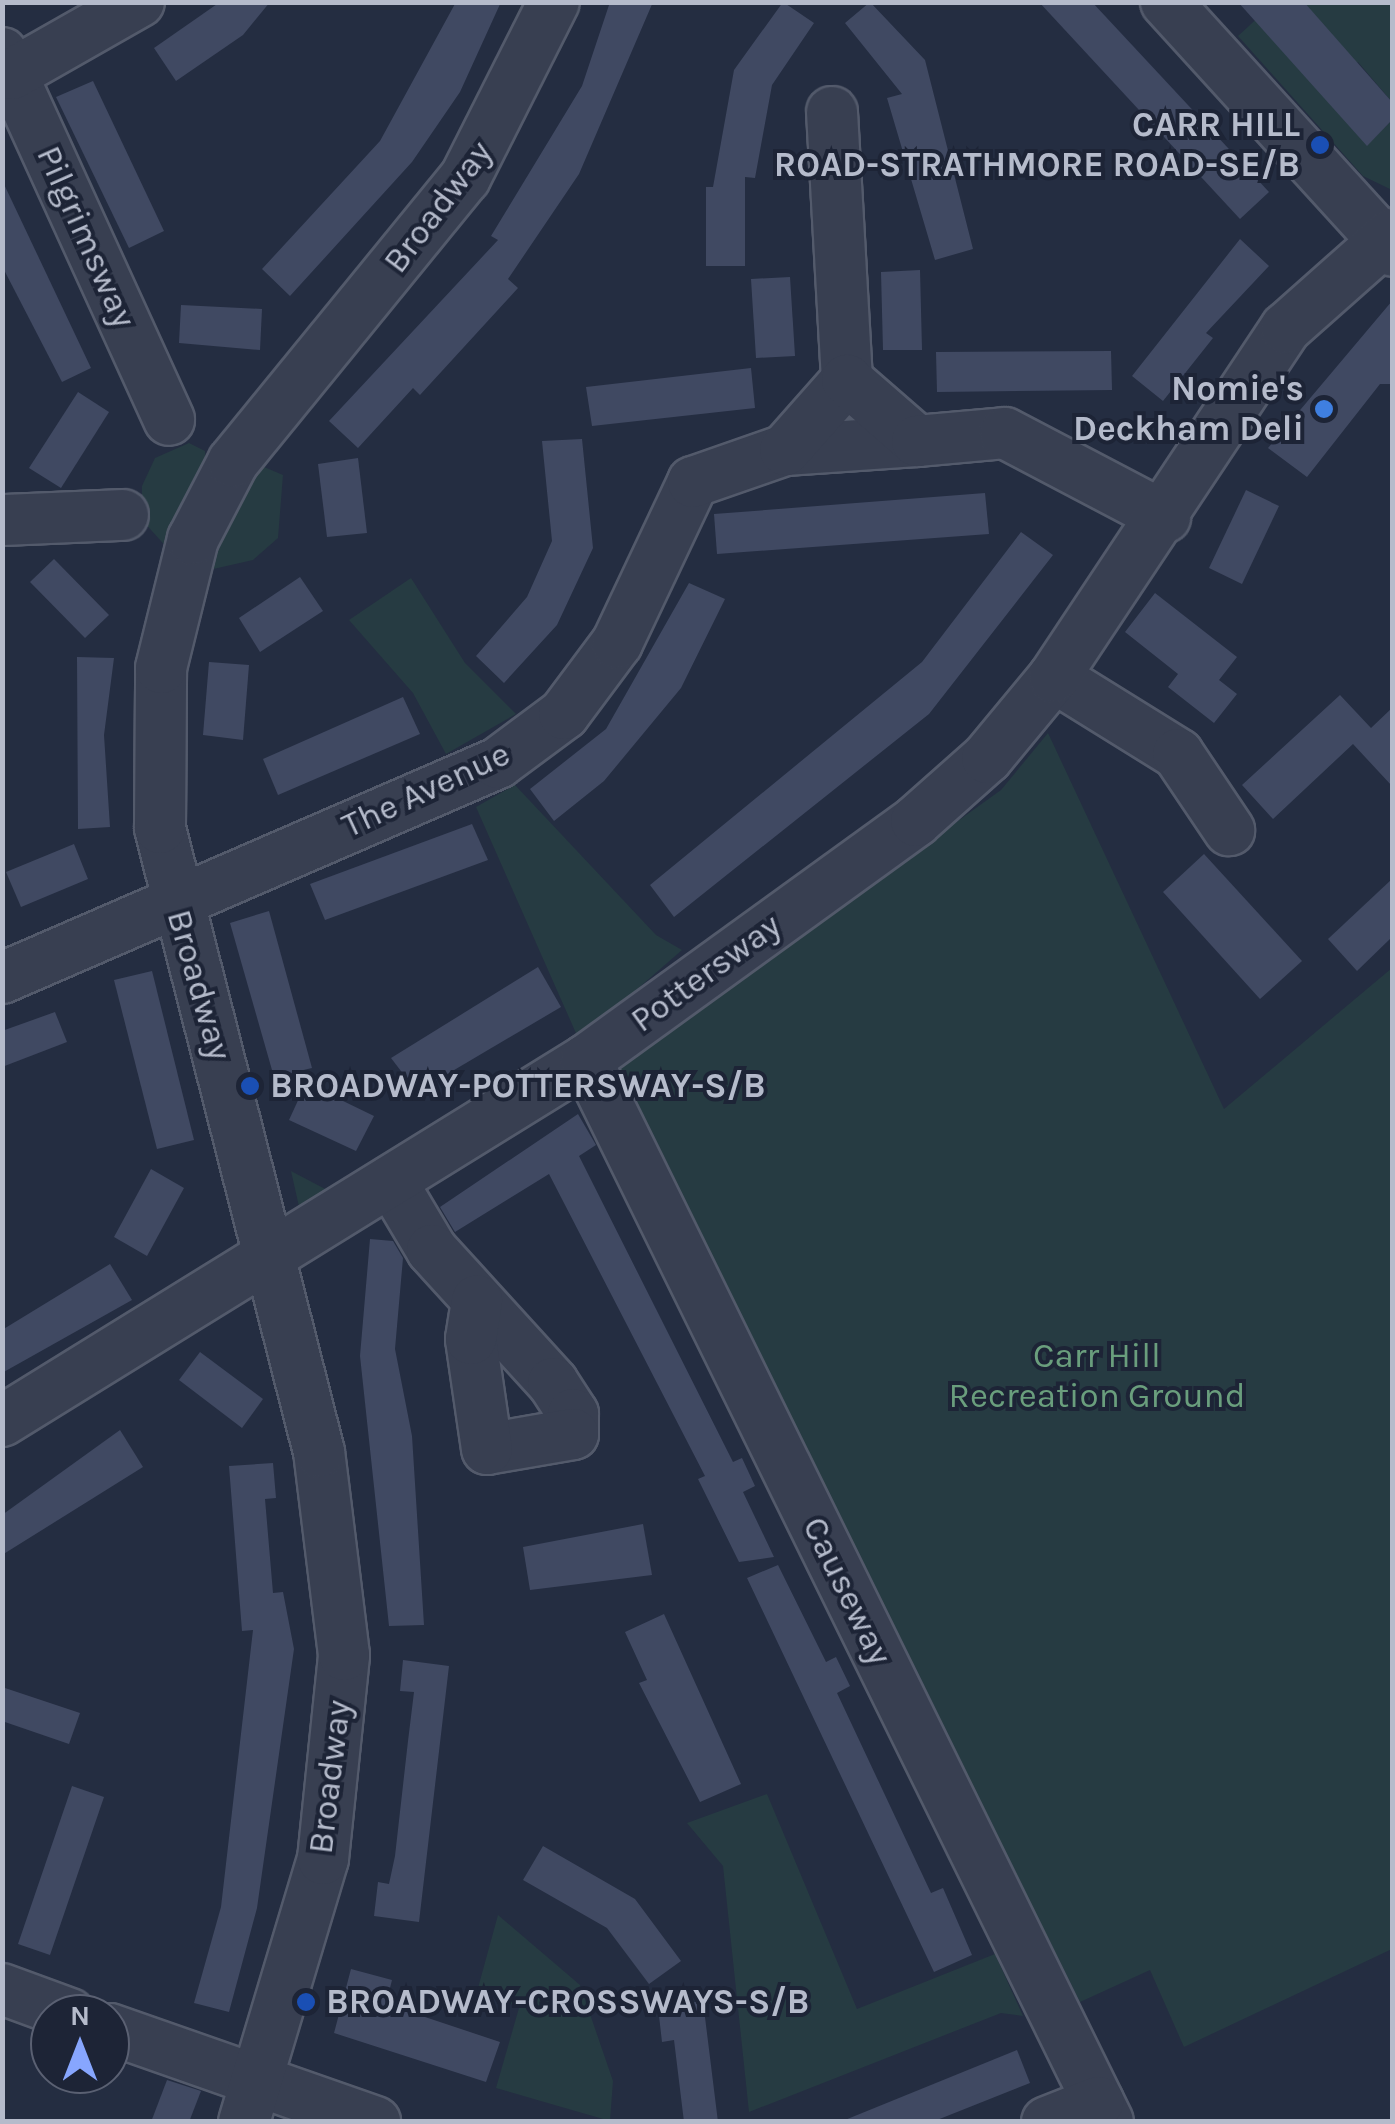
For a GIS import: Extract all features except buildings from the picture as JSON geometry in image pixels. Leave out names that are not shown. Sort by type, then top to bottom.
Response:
[{"type":"street","points":[[7,64],[139,2]]},
{"type":"street","name":"Broadway","points":[[252,2103],[323,1860],[344,1656],[319,1452],[274,1252],[175,902],[160,828],[155,716],[193,539],[255,427],[465,178],[554,2]]},
{"type":"street","points":[[1166,2],[1389,242]]},
{"type":"street","name":"Pilgrimsway","points":[[7,64],[169,420]]},
{"type":"street","points":[[832,112],[847,380],[917,441]]},
{"type":"street","name":"Pottersway","points":[[2,1421],[586,1060],[916,821],[987,758],[1054,677],[1165,517],[1274,342],[1389,242]]},
{"type":"street","name":"The Avenue","points":[[785,450],[847,380]]},
{"type":"street","name":"The Avenue","points":[[2,978],[498,763],[551,724],[616,643],[693,482],[785,450],[1004,434],[1165,517]]},
{"type":"street","points":[[2,520],[123,515]]},
{"type":"street","points":[[1054,677],[1178,754],[1229,830]]},
{"type":"street","name":"Causeway","points":[[586,1060],[1103,2112]]},
{"type":"street","points":[[391,1181],[432,1250],[477,1300]]},
{"type":"street","points":[[2,1989],[30,1999]]},
{"type":"street","points":[[130,2039],[252,2103],[375,2122]]},
{"type":"street","points":[[1047,2122],[1103,2112]]},
{"type":"green space","points":[[1274,3],[1392,3],[1392,102],[1358,62],[1325,96],[1367,145],[1392,120],[1392,190],[1363,176],[1238,36]]},
{"type":"green space","points":[[189,443],[205,451],[206,466],[170,551],[142,520],[142,486],[155,458]]},
{"type":"green space","points":[[257,464],[283,475],[278,538],[253,560],[209,570]]},
{"type":"green space","points":[[411,578],[465,663],[516,714],[446,754],[413,693],[349,620]]},
{"type":"green space","name":"Carr Hill Recreation Ground","points":[[1048,733],[1224,1109],[1392,968],[1392,1949],[1184,2047],[1150,1970],[1080,2002],[613,1069],[1001,790]]},
{"type":"green space","points":[[515,785],[656,935],[682,950],[579,1040],[476,807]]},
{"type":"green space","points":[[291,1171],[329,1191],[300,1211]]},
{"type":"green space","points":[[767,1794],[857,2009],[995,1954],[1023,2016],[1001,2013],[749,2112],[723,1866],[687,1823]]},
{"type":"green space","points":[[498,1915],[580,1985],[613,2081],[610,2121],[496,2088],[519,2008],[478,1988]]},
{"type":"place","name":"CARR HILL ROAD-STRATHMORE ROAD-SE/B","points":[[1320,145]]},
{"type":"place","name":"Nomie's Deckham Deli","points":[[1324,409]]},
{"type":"place","name":"BROADWAY-POTTERSWAY-S/B","points":[[250,1086]]},
{"type":"place","name":"BROADWAY-CROSSWAYS-S/B","points":[[306,2002]]}]
